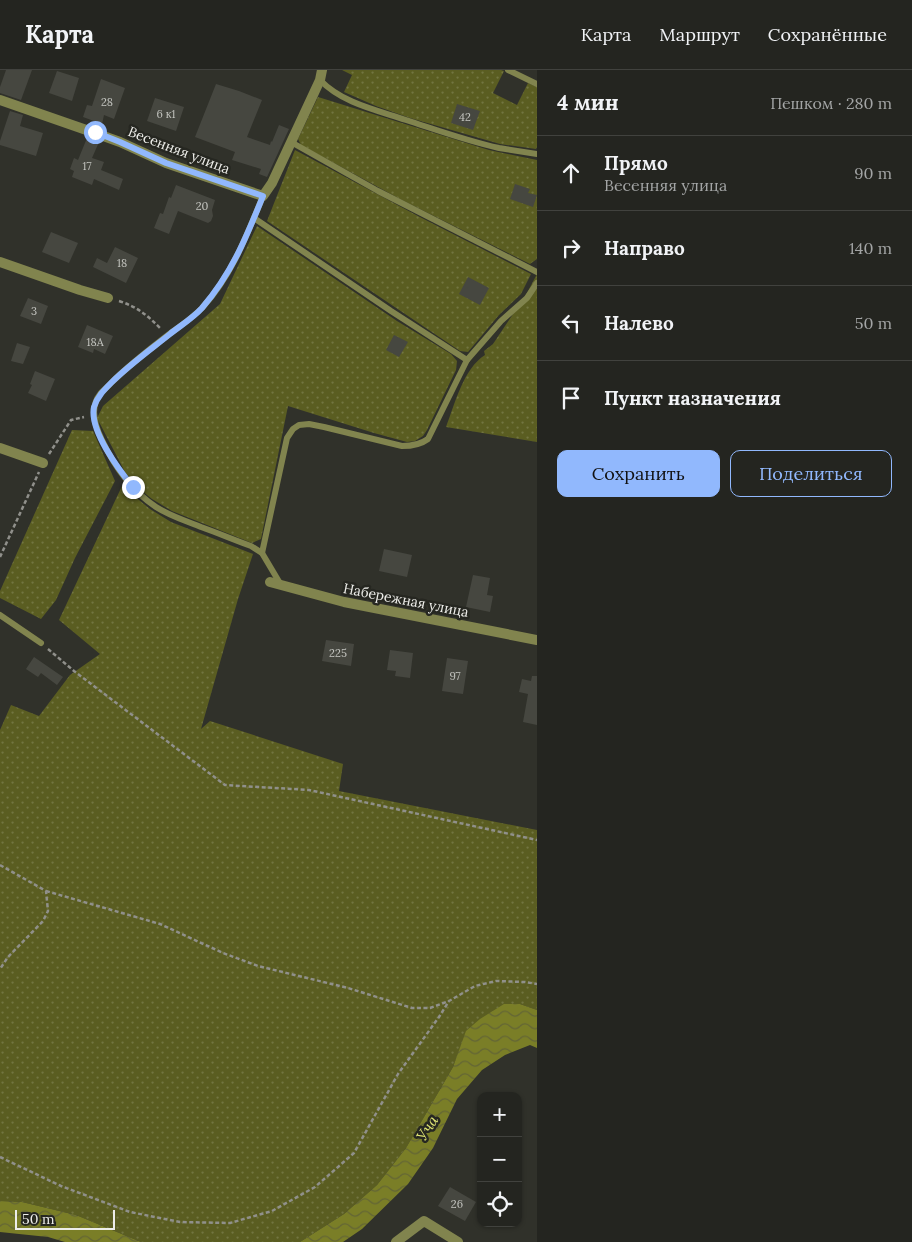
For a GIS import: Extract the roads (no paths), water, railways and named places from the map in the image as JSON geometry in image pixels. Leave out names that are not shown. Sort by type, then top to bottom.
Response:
[{"type":"street","points":[[263,196],[272,183],[321,75]]},
{"type":"street","name":"Весенняя улица","points":[[0,100],[95,132],[166,163],[263,196]]},
{"type":"street","points":[[0,262],[108,298]]},
{"type":"street","points":[[0,448],[43,463]]},
{"type":"street","name":"Набережная улица","points":[[270,582],[344,602],[537,640]]},
{"type":"street","points":[[396,1242],[424,1222],[458,1242]]},
{"type":"lane","points":[[508,70],[537,84]]},
{"type":"lane","points":[[321,75],[328,89],[336,94],[382,112],[498,148],[537,154]]},
{"type":"lane","points":[[291,142],[378,192],[537,272]]},
{"type":"lane","points":[[263,196],[242,248],[217,290],[200,310],[122,372],[99,395],[93,415],[98,433],[106,448],[120,471],[142,496],[155,507],[168,514],[251,546],[262,553],[282,585]]},
{"type":"lane","points":[[254,218],[467,360]]},
{"type":"lane","points":[[262,553],[287,438],[293,429],[299,425],[309,424],[402,446],[413,446],[423,443],[428,439],[467,360],[501,322],[527,298],[537,283]]},
{"type":"lane","points":[[0,615],[41,643]]},
{"type":"water","name":"Уча","points":[[504,1004],[520,1004],[537,1010],[537,1048],[530,1045],[505,1055],[482,1070],[457,1099],[433,1148],[408,1184],[362,1229],[343,1242],[300,1242],[344,1214],[377,1185],[406,1148],[453,1067],[466,1031],[480,1019]]},
{"type":"water","points":[[0,1201],[22,1202],[76,1215],[141,1242],[65,1242],[48,1237],[0,1232]]}]
